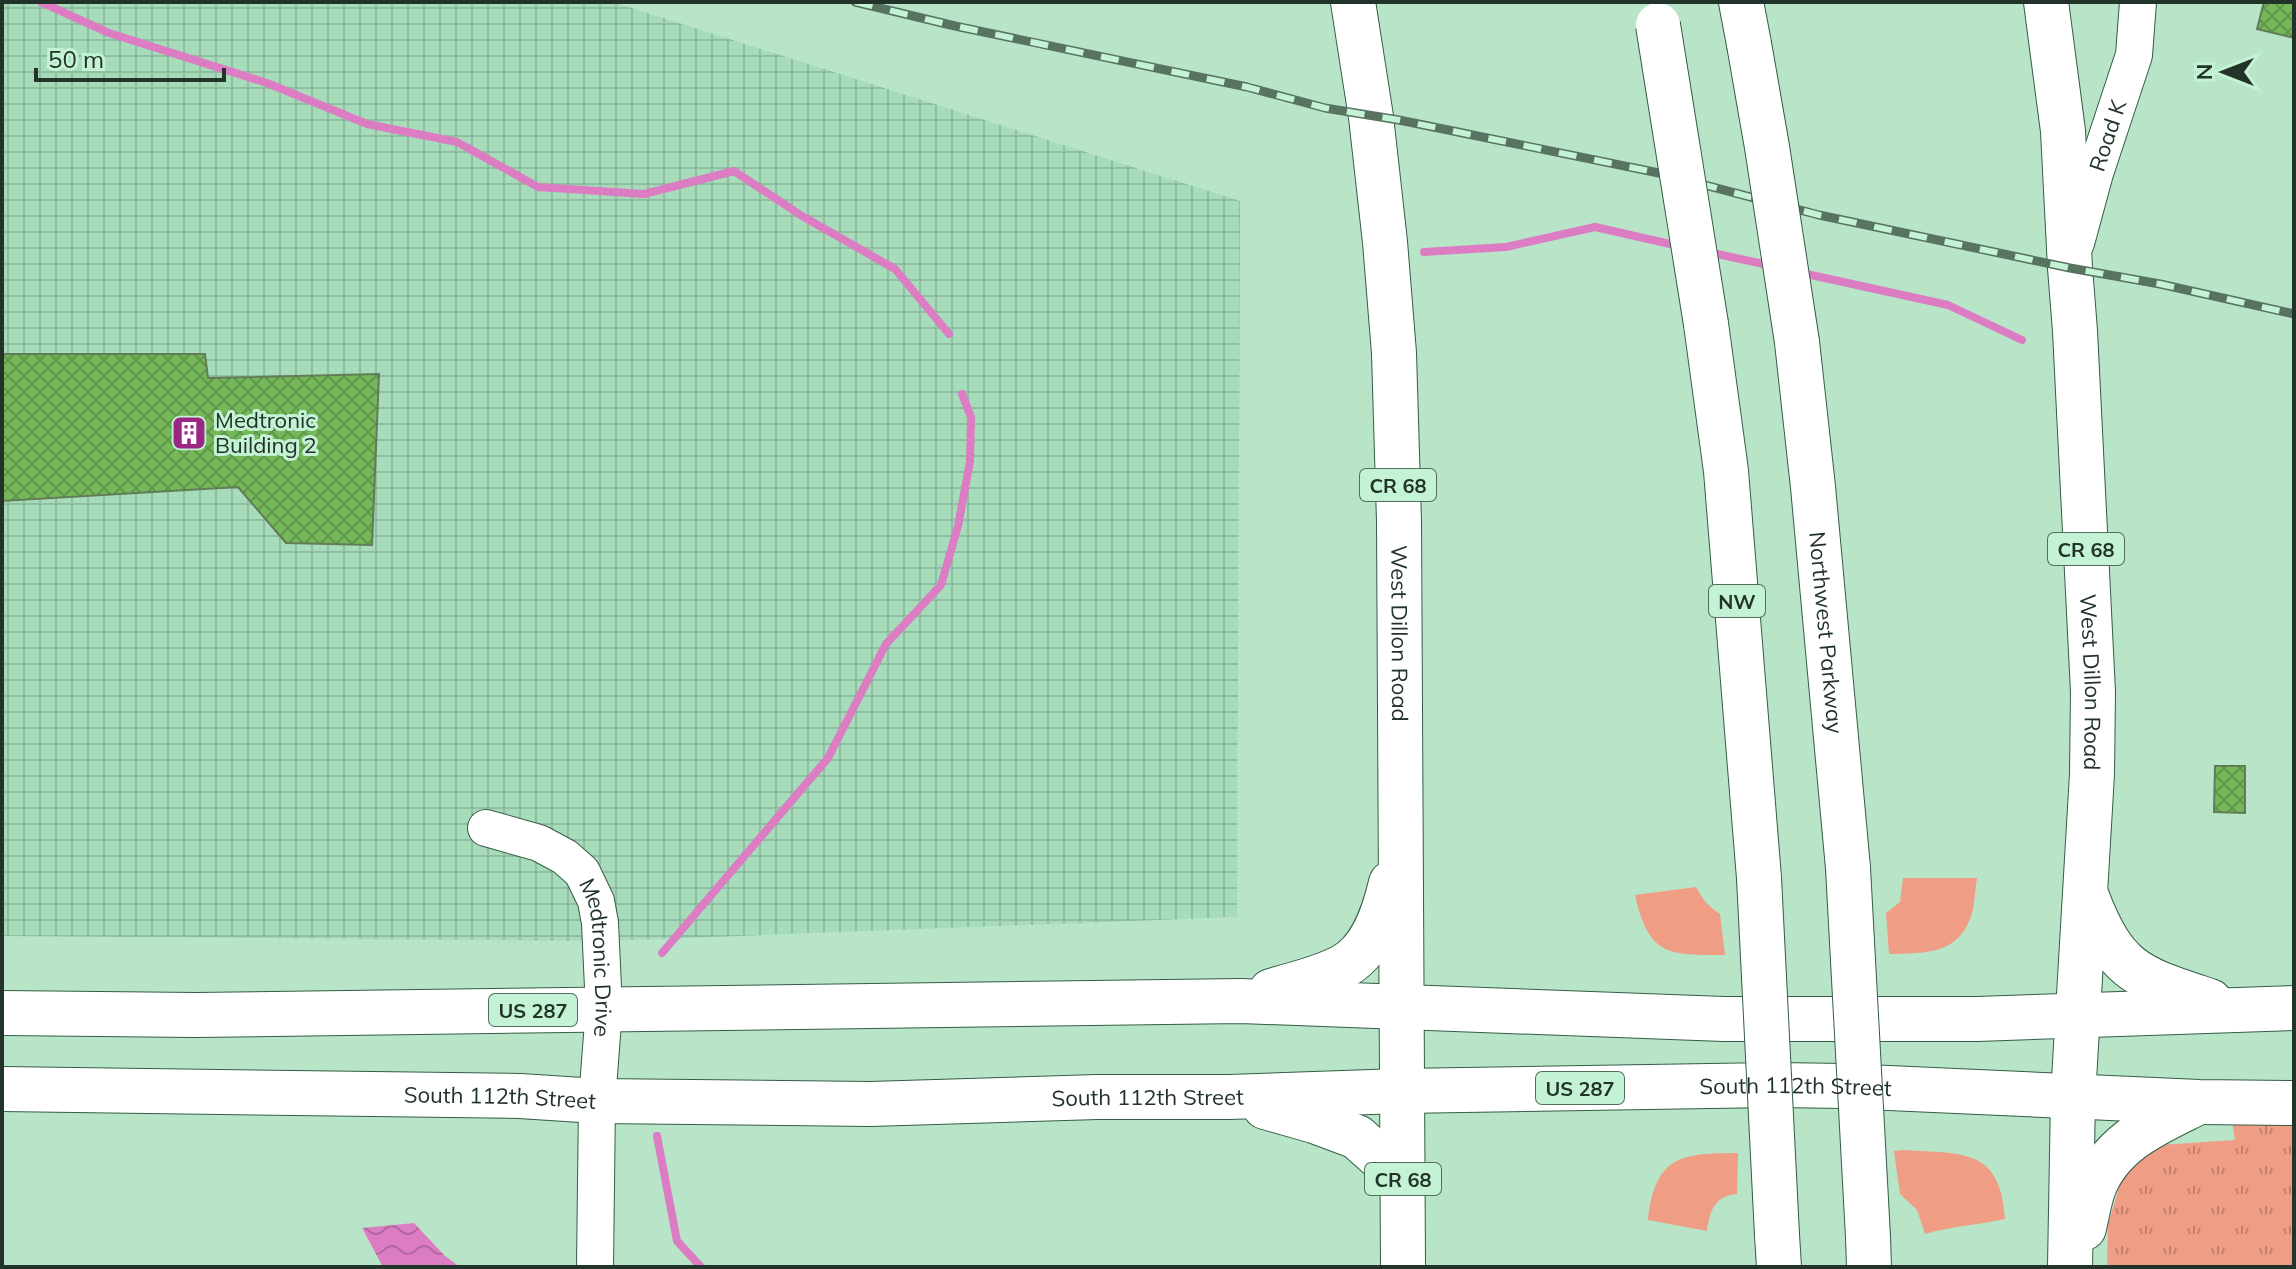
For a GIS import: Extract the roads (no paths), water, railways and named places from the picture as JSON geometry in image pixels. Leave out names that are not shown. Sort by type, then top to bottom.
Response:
[{"type":"main road","name":"West Dillon Road","points":[[1353,2],[1371,117],[1394,353],[1399,521],[1403,1267]]},
{"type":"main road","name":"Northwest Parkway","points":[[1741,2],[1797,342],[1815,503],[1848,868],[1868,1252]]},
{"type":"main road","name":"West Dillon Road","points":[[2046,2],[2063,131],[2093,692],[2092,774],[2073,1097],[2070,1267]]},
{"type":"main road","name":"NW","points":[[1656,13],[1706,324],[1726,471],[1759,878],[1778,1251]]},
{"type":"main road","points":[[1241,1001],[1344,966],[1355,957],[1368,944],[1385,907],[1401,846]]},
{"type":"main road","points":[[2085,892],[2099,929],[2114,953],[2136,973],[2235,1009]]},
{"type":"main road","name":"US 287","points":[[2,1013],[195,1015],[1241,1001],[1724,1019],[1977,1019],[2294,1008]]},
{"type":"main road","name":"South 112th Street","points":[[2,1089],[870,1104],[1772,1085],[2294,1103]]},
{"type":"main road","points":[[1229,1097],[1314,1121],[1357,1137],[1403,1178]]},
{"type":"main road","points":[[2078,1267],[2093,1190],[2108,1159],[2128,1140],[2199,1102]]},
{"type":"street","name":"Road K","points":[[2070,268],[2095,173],[2134,55],[2138,2]]},
{"type":"street","name":"Medtronic Drive","points":[[486,828],[539,843],[565,857],[582,872],[596,901],[604,1009],[597,1101],[595,1267]]},
{"type":"water","points":[[414,1223],[445,1256],[460,1267],[383,1267],[362,1228]]},
{"type":"waterway","points":[[41,2],[109,33],[267,83],[367,124],[457,142],[538,187],[644,194],[734,171],[802,216],[895,269],[949,334]]},
{"type":"waterway","points":[[1424,252],[1506,247],[1595,227],[1679,246]]},
{"type":"waterway","points":[[1708,252],[1773,266]]},
{"type":"waterway","points":[[1802,273],[1948,305],[2022,340]]},
{"type":"waterway","points":[[662,953],[828,758],[886,644],[941,585],[958,526],[970,462],[971,417],[962,394]]},
{"type":"waterway","points":[[657,1136],[677,1241],[701,1267]]},
{"type":"railway","points":[[855,2],[1247,87],[1325,108],[1659,173],[1819,215],[2294,314]]},
{"type":"place","name":"Medtronic Building 2","points":[[189,433]]}]
